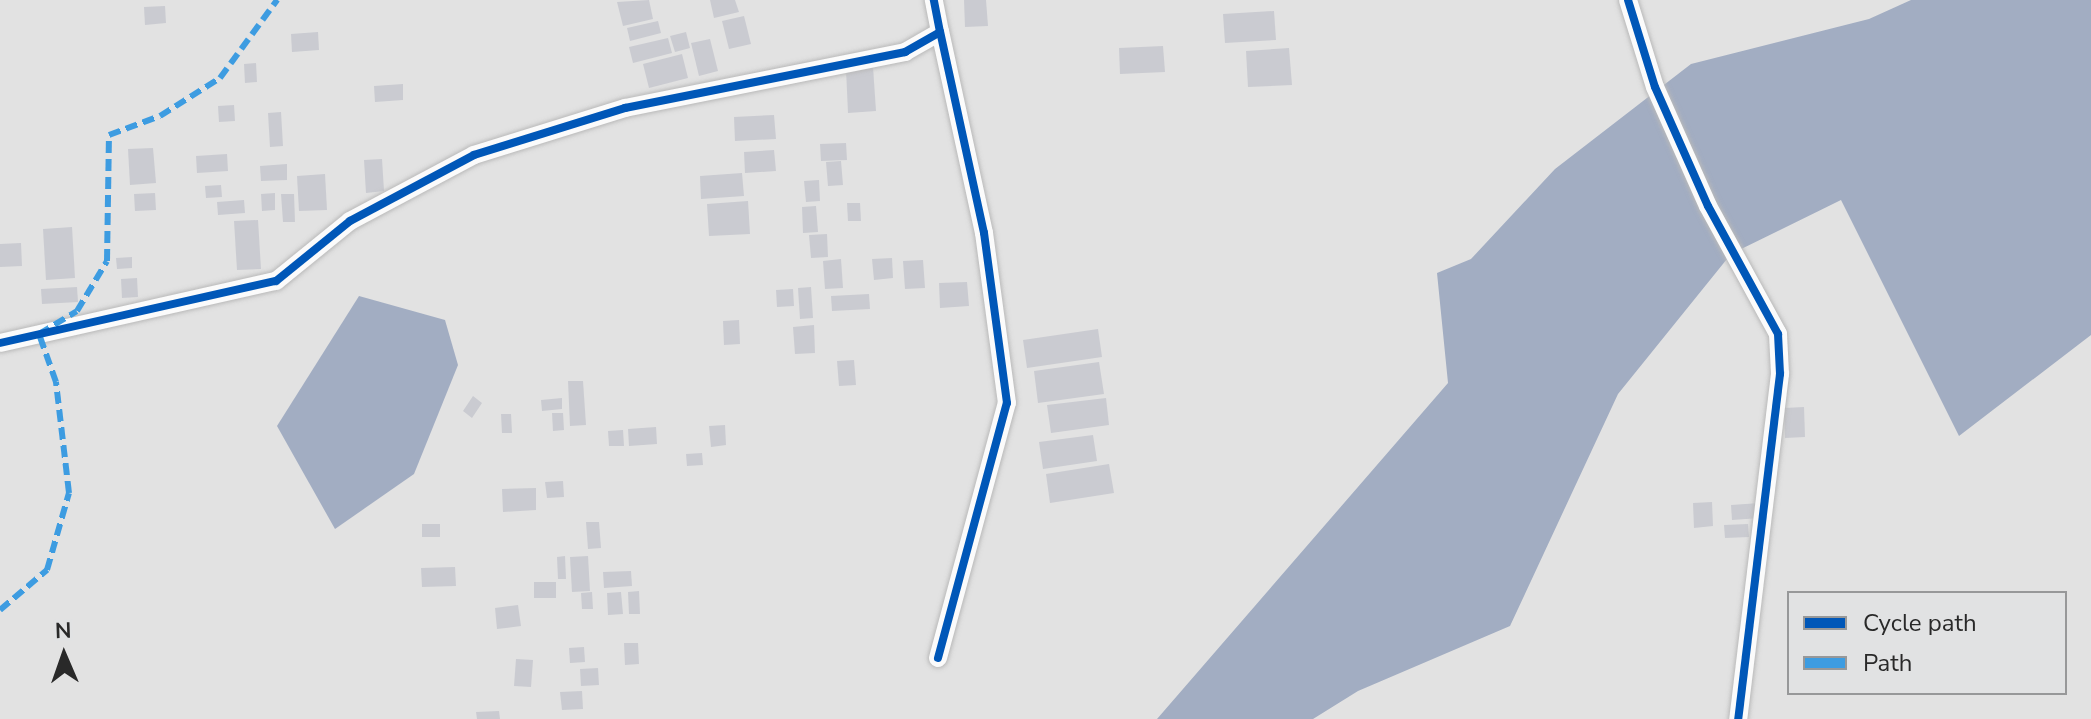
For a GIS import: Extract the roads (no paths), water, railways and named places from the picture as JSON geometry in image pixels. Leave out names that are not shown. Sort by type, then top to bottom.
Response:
[{"type":"street","points":[[934,0],[984,233],[1007,403],[938,658]]},
{"type":"street","points":[[1628,0],[1655,87],[1708,206],[1778,334],[1780,374],[1738,719]]},
{"type":"street","points":[[0,343],[276,281],[350,221],[474,155],[625,108],[905,52],[940,32]]},
{"type":"water","points":[[1911,0],[2091,0],[2091,335],[1959,436],[1841,200],[1731,254],[1618,394],[1510,626],[1358,691],[1313,719],[1157,719],[1448,383],[1437,273],[1471,259],[1555,169],[1691,64],[1869,19]]},
{"type":"water","points":[[359,296],[445,320],[458,365],[414,474],[335,529],[277,426]]}]
